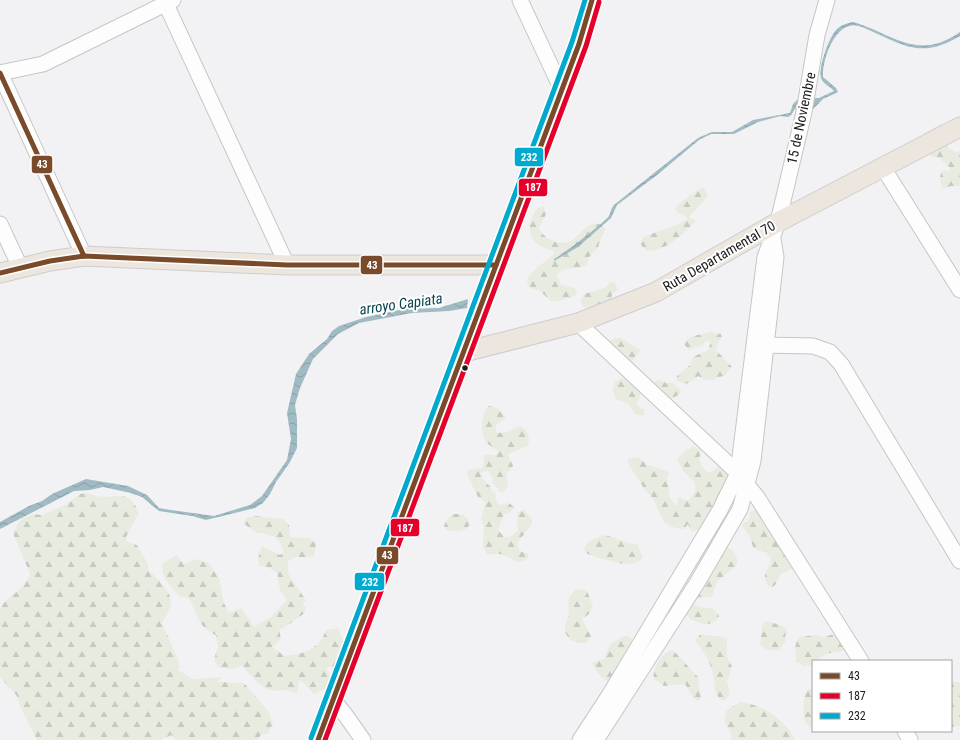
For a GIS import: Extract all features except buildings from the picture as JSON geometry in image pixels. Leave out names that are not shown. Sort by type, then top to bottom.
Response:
[{"type":"main road","points":[[318,740],[562,90],[579,44],[592,0]]},
{"type":"main road","points":[[579,44],[602,0]]},
{"type":"main road","name":"Ruta Departamental 70","points":[[464,352],[578,323],[616,310],[656,292],[776,229],[882,166],[960,127]]},
{"type":"main road","points":[[0,272],[84,256],[287,266],[496,265]]},
{"type":"street","points":[[520,0],[562,90]]},
{"type":"street","name":"15 de Noviembre","points":[[743,479],[753,461],[765,257],[776,229],[804,112],[817,35],[828,0]]},
{"type":"street","points":[[84,256],[0,73],[43,64],[168,1],[287,266]]},
{"type":"street","points":[[882,166],[960,290]]},
{"type":"street","points":[[0,224],[20,267]]},
{"type":"street","points":[[578,323],[743,479],[757,497],[860,660]]},
{"type":"street","points":[[760,346],[813,346],[830,352],[841,364],[960,561]]},
{"type":"street","points":[[580,740],[610,694],[700,544],[743,479]]},
{"type":"street","points":[[596,740],[697,583],[740,509],[743,479]]},
{"type":"street","points":[[333,700],[363,740]]},
{"type":"green space","points":[[940,124],[944,126],[948,148],[958,153],[960,150],[960,186],[951,186],[943,189],[940,180],[941,173],[942,171],[950,170],[950,168],[939,158],[932,157],[917,143],[925,133]]},
{"type":"green space","points":[[701,188],[705,188],[708,196],[689,217],[696,221],[668,245],[647,251],[641,245],[643,237],[679,224],[688,218],[677,212],[675,209]]},
{"type":"green space","points":[[543,206],[546,214],[539,229],[545,236],[554,241],[563,243],[568,242],[591,224],[601,225],[606,229],[600,240],[598,248],[589,257],[587,265],[563,270],[557,275],[561,285],[575,288],[577,291],[576,295],[569,299],[567,298],[560,301],[551,301],[540,291],[530,288],[527,282],[528,277],[536,268],[555,252],[539,245],[535,242],[531,235],[530,226],[532,217],[539,207]]},
{"type":"green space","points":[[611,282],[615,282],[618,290],[612,294],[611,303],[584,308],[580,301],[584,294],[604,288]]},
{"type":"green space","points":[[709,332],[721,334],[722,338],[719,341],[716,350],[732,367],[725,376],[717,377],[714,380],[705,380],[698,376],[689,383],[684,384],[676,380],[677,376],[690,365],[693,357],[708,350],[711,342],[707,341],[701,346],[689,350],[684,344],[686,341],[689,338]]},
{"type":"green space","points":[[616,338],[621,338],[640,350],[628,367],[621,370],[610,364],[604,355],[603,350],[609,341]]},
{"type":"green space","points":[[622,378],[634,380],[642,390],[637,405],[644,410],[644,415],[636,415],[628,404],[616,399],[613,391],[615,382]]},
{"type":"green space","points":[[658,379],[666,383],[674,383],[682,392],[669,401],[652,385]]},
{"type":"green space","points":[[489,406],[497,408],[506,418],[496,425],[496,430],[498,433],[507,432],[519,426],[525,429],[529,437],[528,446],[508,454],[513,466],[506,475],[508,484],[505,491],[500,492],[492,482],[493,478],[488,471],[480,473],[493,493],[495,491],[497,503],[501,505],[509,503],[515,508],[509,513],[504,514],[498,530],[504,537],[508,538],[518,531],[517,513],[524,510],[532,520],[532,523],[517,545],[520,551],[528,554],[528,558],[521,562],[500,554],[487,554],[483,547],[484,526],[481,519],[485,502],[478,497],[467,475],[468,470],[482,468],[484,464],[484,455],[496,455],[498,452],[486,442],[482,429],[484,412]]},
{"type":"green space","points":[[694,446],[701,451],[699,459],[702,467],[709,473],[719,466],[726,471],[728,475],[705,530],[691,531],[688,524],[684,529],[676,528],[663,520],[652,498],[644,489],[627,461],[629,458],[638,457],[648,465],[667,471],[669,475],[667,478],[670,498],[678,507],[677,497],[688,501],[695,492],[695,483],[683,471],[677,459],[686,450]]},
{"type":"green space","points":[[746,487],[696,571],[694,567],[712,537]]},
{"type":"green space","points":[[88,493],[102,497],[121,496],[129,498],[136,506],[139,513],[126,537],[127,542],[137,545],[148,564],[148,570],[169,593],[171,606],[162,623],[179,662],[178,670],[193,679],[223,677],[217,682],[244,683],[269,712],[273,723],[268,734],[261,735],[257,740],[177,740],[171,735],[162,740],[37,740],[20,706],[17,696],[0,677],[0,609],[7,600],[20,589],[30,574],[13,533],[22,519],[33,514],[41,515],[65,505],[80,494]]},
{"type":"green space","points":[[755,510],[765,520],[769,526],[770,534],[793,564],[792,569],[781,574],[775,585],[772,587],[768,586],[765,578],[765,574],[771,559],[766,552],[754,548],[742,524],[749,520],[750,512]]},
{"type":"green space","points":[[453,514],[462,514],[468,519],[469,526],[461,531],[446,530],[444,526],[447,519]]},
{"type":"green space","points":[[254,516],[283,519],[289,525],[290,537],[309,538],[316,543],[314,557],[295,557],[288,561],[288,573],[307,602],[302,602],[305,606],[305,613],[279,630],[281,639],[273,647],[284,656],[298,654],[310,649],[320,642],[326,630],[338,628],[347,650],[335,666],[326,668],[331,679],[330,687],[314,694],[300,680],[297,693],[286,690],[275,691],[265,688],[258,683],[242,666],[231,669],[218,667],[214,659],[218,647],[216,635],[204,628],[187,597],[180,597],[167,582],[163,573],[163,563],[177,555],[184,564],[196,559],[209,563],[219,579],[224,603],[229,613],[241,608],[254,626],[270,618],[287,600],[280,590],[277,573],[268,567],[259,566],[258,558],[262,546],[280,555],[284,552],[277,539],[255,531],[243,523],[246,518]]},
{"type":"green space","points":[[604,535],[628,543],[637,544],[643,558],[635,563],[625,564],[595,557],[586,553],[584,548],[589,541]]},
{"type":"green space","points":[[725,546],[735,553],[737,565],[717,582],[712,597],[695,601],[694,604],[701,607],[711,608],[717,612],[719,616],[713,623],[703,624],[693,620],[685,614]]},
{"type":"green space","points":[[584,589],[587,591],[593,606],[589,614],[582,619],[591,636],[586,643],[581,643],[570,639],[567,636],[565,628],[569,615],[569,598],[575,590]]},
{"type":"green space","points":[[767,621],[783,626],[786,629],[785,642],[779,650],[766,650],[760,644],[763,622]]},
{"type":"green space","points":[[837,633],[845,649],[843,651],[830,653],[817,660],[812,660],[812,665],[803,666],[796,661],[795,648],[797,640],[800,637],[816,635],[824,637]]},
{"type":"green space","points":[[701,634],[727,638],[727,656],[732,667],[727,682],[730,694],[725,701],[721,700],[715,691],[713,673],[709,662],[695,640]]},
{"type":"green space","points":[[624,636],[628,636],[635,641],[624,654],[624,659],[608,686],[607,681],[598,674],[592,663],[604,659],[610,644]]},
{"type":"green space","points":[[673,650],[698,677],[701,699],[698,701],[694,699],[685,684],[664,686],[654,679],[656,666],[659,661],[665,654]]},
{"type":"green space","points":[[952,682],[960,683],[960,726],[952,727]]},
{"type":"green space","points":[[808,689],[812,689],[812,728],[807,724],[804,716],[804,700]]},
{"type":"green space","points":[[740,702],[757,706],[772,714],[786,726],[795,740],[730,740],[732,737],[724,720],[726,711]]},
{"type":"water","points":[[853,22],[906,43],[918,45],[931,45],[945,41],[960,32],[960,36],[945,44],[932,48],[920,48],[897,43],[859,26],[851,25],[844,28],[837,34],[832,42],[823,69],[823,77],[836,88],[838,92],[823,99],[812,110],[815,98],[819,98],[834,91],[823,82],[820,73],[830,39],[838,28],[844,24]]},
{"type":"water","points":[[798,99],[797,106],[788,117],[780,116],[758,122],[734,134],[711,134],[699,140],[657,175],[617,205],[611,218],[578,247],[554,261],[554,259],[573,246],[606,219],[614,205],[698,138],[712,132],[732,132],[753,120],[790,113],[793,104]]},
{"type":"water","points":[[468,299],[467,308],[449,311],[412,313],[359,323],[338,334],[313,359],[300,388],[295,405],[297,419],[297,448],[270,494],[263,503],[255,508],[206,520],[192,516],[159,511],[142,497],[103,487],[74,491],[0,529],[0,522],[29,506],[42,501],[52,494],[86,479],[128,486],[147,495],[159,508],[164,509],[214,516],[250,505],[262,496],[287,460],[291,439],[287,413],[296,374],[309,354],[327,339],[332,331],[339,326],[366,317],[404,309],[439,308]]},
{"type":"transit line","name":"232","points":[[311,738],[572,42],[585,0]]},
{"type":"transit line","name":"43","points":[[318,740],[579,44],[592,0]]},
{"type":"transit line","name":"187","points":[[325,740],[586,46],[599,2]]},
{"type":"transit line","name":"43","points":[[0,73],[84,256]]},
{"type":"transit line","name":"43","points":[[0,273],[50,261],[84,256],[287,265],[496,265]]},
{"type":"water label","name":"arroyo Capiata","points":[[401,304]]}]
